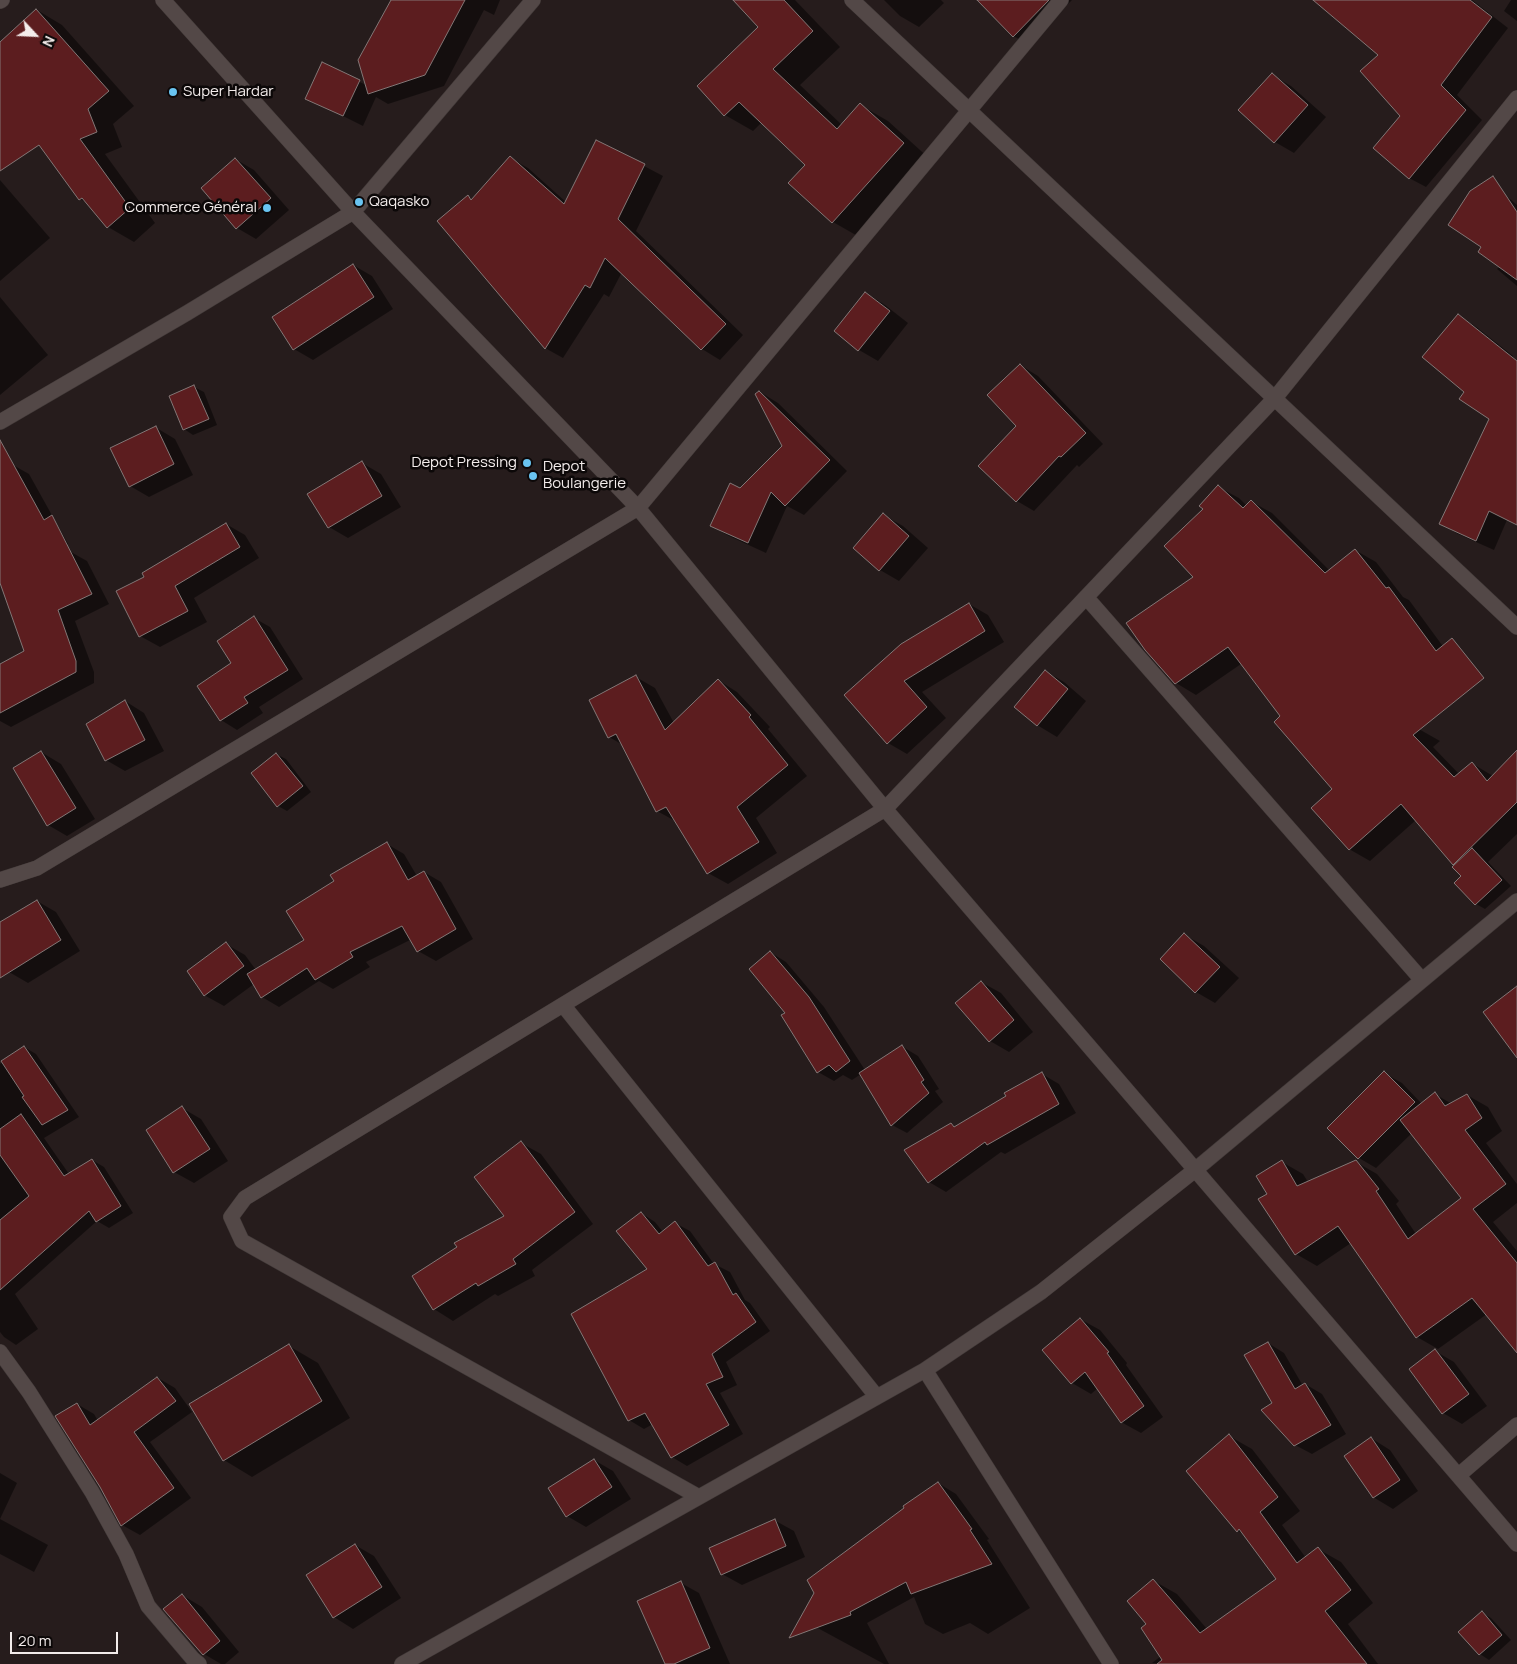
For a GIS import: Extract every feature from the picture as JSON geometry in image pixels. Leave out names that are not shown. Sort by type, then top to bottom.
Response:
[{"type":"street","points":[[163,0],[353,212],[638,508],[885,809],[1517,1544]]},
{"type":"street","points":[[0,422],[187,313],[353,212],[533,0]]},
{"type":"street","points":[[852,0],[1517,627]]},
{"type":"street","points":[[0,880],[37,868],[638,508],[1061,0]]},
{"type":"street","points":[[699,1497],[242,1241],[231,1218],[245,1198],[885,809],[1274,398],[1517,98]]},
{"type":"street","points":[[1086,597],[1422,980]]},
{"type":"street","points":[[402,1664],[925,1370],[1041,1292],[1195,1170],[1517,901]]},
{"type":"street","points":[[563,1005],[877,1397]]},
{"type":"street","points":[[0,1352],[29,1392],[92,1492],[126,1554],[148,1606],[199,1664]]},
{"type":"street","points":[[925,1370],[1111,1664]]},
{"type":"street","points":[[1459,1475],[1517,1425]]},
{"type":"building","points":[[391,0],[465,0],[425,75],[368,94],[358,60]]},
{"type":"building","points":[[733,0],[784,0],[813,31],[773,69],[837,129],[860,103],[904,143],[832,223],[788,183],[805,165],[739,102],[724,116],[697,86],[758,27]]},
{"type":"building","points":[[977,0],[1049,0],[1013,37]]},
{"type":"building","points":[[1313,0],[1470,0],[1492,17],[1441,85],[1466,110],[1409,179],[1373,148],[1400,116],[1360,71],[1378,55]]},
{"type":"building","points":[[36,9],[109,91],[88,109],[97,132],[80,139],[130,208],[107,228],[82,198],[79,200],[39,145],[0,171],[0,42]]},
{"type":"building","points":[[322,62],[360,80],[343,116],[305,99]]},
{"type":"building","points":[[1272,73],[1308,105],[1274,143],[1238,110]]},
{"type":"building","points":[[596,140],[645,164],[618,219],[726,324],[701,350],[605,258],[590,288],[585,285],[545,349],[437,221],[468,195],[471,200],[510,156],[564,204]]},
{"type":"building","points":[[235,158],[271,198],[236,229],[201,188]]},
{"type":"building","points":[[1493,176],[1517,212],[1517,280],[1478,252],[1481,247],[1448,225],[1470,191]]},
{"type":"building","points":[[353,264],[374,297],[293,350],[272,317]]},
{"type":"building","points":[[865,292],[890,311],[858,351],[834,331]]},
{"type":"building","points":[[1458,314],[1517,361],[1517,525],[1489,511],[1476,541],[1439,524],[1489,419],[1459,399],[1464,392],[1422,357]]},
{"type":"building","points":[[1020,364],[1086,433],[1061,457],[1059,456],[1016,502],[978,466],[1016,426],[987,395]]},
{"type":"building","points":[[194,385],[209,419],[183,430],[169,396]]},
{"type":"building","points":[[759,391],[830,460],[785,506],[771,492],[748,543],[710,526],[730,483],[740,488],[782,446],[755,394]]},
{"type":"building","points":[[156,426],[174,464],[129,487],[110,448]]},
{"type":"building","points":[[0,440],[44,520],[52,515],[92,594],[58,610],[76,661],[76,672],[0,713],[0,664],[24,651],[0,583]]},
{"type":"building","points":[[362,461],[382,496],[328,528],[307,494]]},
{"type":"building","points":[[1218,485],[1243,508],[1251,500],[1325,573],[1355,549],[1386,588],[1389,587],[1436,651],[1452,638],[1484,678],[1413,735],[1454,777],[1472,762],[1487,781],[1517,750],[1517,802],[1453,865],[1401,804],[1349,850],[1311,808],[1332,789],[1274,722],[1280,716],[1228,647],[1175,684],[1145,650],[1126,623],[1193,577],[1164,546],[1203,509],[1199,506]]},
{"type":"building","points":[[883,513],[909,536],[879,571],[853,548]]},
{"type":"building","points":[[226,523],[240,547],[175,586],[188,611],[139,637],[116,591],[144,577],[142,573]]},
{"type":"building","points":[[969,603],[985,631],[904,681],[927,707],[887,744],[844,695],[901,644]]},
{"type":"building","points":[[254,616],[288,670],[244,697],[248,703],[220,721],[197,686],[231,663],[217,641]]},
{"type":"building","points":[[1045,670],[1068,689],[1037,726],[1014,707]]},
{"type":"building","points":[[636,675],[665,730],[718,679],[751,715],[749,717],[788,765],[737,807],[759,842],[707,874],[666,807],[656,812],[616,734],[608,738],[589,700]]},
{"type":"building","points":[[125,700],[145,740],[105,761],[86,724]]},
{"type":"building","points":[[41,751],[76,808],[47,826],[13,768]]},
{"type":"building","points":[[276,753],[303,786],[277,807],[251,773]]},
{"type":"building","points":[[387,842],[408,880],[424,871],[456,929],[417,952],[402,926],[350,952],[353,957],[315,980],[307,968],[261,998],[247,974],[304,940],[286,911],[334,881],[330,875]]},
{"type":"building","points":[[1472,848],[1502,880],[1475,905],[1454,883],[1461,876],[1452,867]]},
{"type":"building","points":[[37,900],[61,940],[0,978],[0,922]]},
{"type":"building","points":[[1184,933],[1220,967],[1195,993],[1160,959]]},
{"type":"building","points":[[226,942],[244,966],[204,996],[187,971]]},
{"type":"building","points":[[770,951],[809,997],[850,1061],[836,1072],[829,1065],[817,1073],[781,1015],[785,1013],[749,969]]},
{"type":"building","points":[[981,981],[1014,1020],[989,1042],[955,1003]]},
{"type":"building","points":[[1517,986],[1517,1058],[1483,1012]]},
{"type":"building","points":[[902,1045],[924,1080],[921,1082],[929,1093],[891,1126],[859,1073]]},
{"type":"building","points":[[24,1046],[68,1110],[42,1125],[22,1097],[24,1096],[1,1061]]},
{"type":"building","points":[[1384,1071],[1415,1102],[1358,1159],[1327,1128]]},
{"type":"building","points":[[1042,1072],[1059,1104],[987,1145],[985,1142],[928,1183],[904,1150],[951,1123],[954,1127],[1006,1096],[1004,1093]]},
{"type":"building","points":[[1435,1092],[1445,1106],[1467,1094],[1482,1118],[1465,1130],[1506,1184],[1473,1209],[1517,1263],[1517,1353],[1472,1298],[1416,1338],[1338,1226],[1295,1255],[1258,1199],[1267,1194],[1256,1176],[1282,1160],[1297,1186],[1356,1160],[1379,1189],[1376,1191],[1408,1239],[1461,1198],[1400,1120]]},
{"type":"building","points":[[182,1106],[210,1149],[173,1173],[146,1130]]},
{"type":"building","points":[[21,1114],[64,1176],[92,1159],[121,1206],[96,1222],[89,1211],[0,1290],[0,1220],[29,1196],[0,1155],[0,1129]]},
{"type":"building","points":[[521,1141],[575,1212],[513,1259],[516,1264],[478,1286],[476,1283],[433,1310],[412,1276],[457,1247],[454,1243],[504,1216],[474,1177]]},
{"type":"building","points":[[641,1212],[659,1234],[675,1221],[708,1266],[715,1262],[733,1295],[736,1293],[756,1322],[712,1354],[723,1377],[706,1384],[729,1425],[671,1458],[645,1413],[628,1421],[571,1314],[647,1269],[616,1231]]},
{"type":"building","points":[[1080,1318],[1109,1352],[1107,1353],[1144,1406],[1121,1423],[1085,1372],[1071,1384],[1042,1350]]},
{"type":"building","points":[[1268,1342],[1295,1389],[1305,1383],[1331,1425],[1294,1446],[1261,1410],[1272,1403],[1244,1355]]},
{"type":"building","points":[[289,1344],[322,1401],[223,1461],[189,1404]]},
{"type":"building","points":[[1435,1349],[1469,1394],[1442,1414],[1409,1369]]},
{"type":"building","points":[[157,1377],[176,1401],[134,1432],[174,1488],[121,1526],[100,1487],[55,1416],[77,1403],[90,1425]]},
{"type":"building","points":[[1229,1434],[1278,1497],[1260,1512],[1297,1563],[1318,1547],[1351,1590],[1325,1611],[1367,1664],[1157,1664],[1162,1660],[1141,1628],[1146,1624],[1127,1601],[1153,1579],[1200,1633],[1276,1579],[1239,1529],[1237,1532],[1186,1471]]},
{"type":"building","points":[[1371,1437],[1400,1480],[1373,1498],[1344,1456]]},
{"type":"building","points":[[594,1459],[612,1487],[566,1517],[548,1488]]},
{"type":"building","points":[[938,1482],[972,1529],[970,1530],[992,1564],[911,1594],[906,1582],[850,1612],[851,1615],[789,1638],[814,1593],[807,1580],[904,1508],[903,1506]]},
{"type":"building","points":[[775,1519],[786,1546],[721,1575],[709,1548]]},
{"type":"building","points":[[355,1544],[382,1587],[333,1618],[306,1575]]},
{"type":"building","points":[[681,1581],[710,1648],[674,1664],[665,1664],[637,1601]]},
{"type":"building","points":[[182,1594],[220,1641],[203,1655],[163,1609]]},
{"type":"building","points":[[1482,1611],[1502,1635],[1479,1655],[1458,1632]]},
{"type":"place","name":"Super Hardar","points":[[173,92]]},
{"type":"place","name":"Qaqasko","points":[[359,202]]},
{"type":"place","name":"Commerce Général","points":[[267,208]]},
{"type":"place","name":"Depot Pressing","points":[[527,463]]},
{"type":"place","name":"Depot Boulangerie","points":[[533,476]]}]
